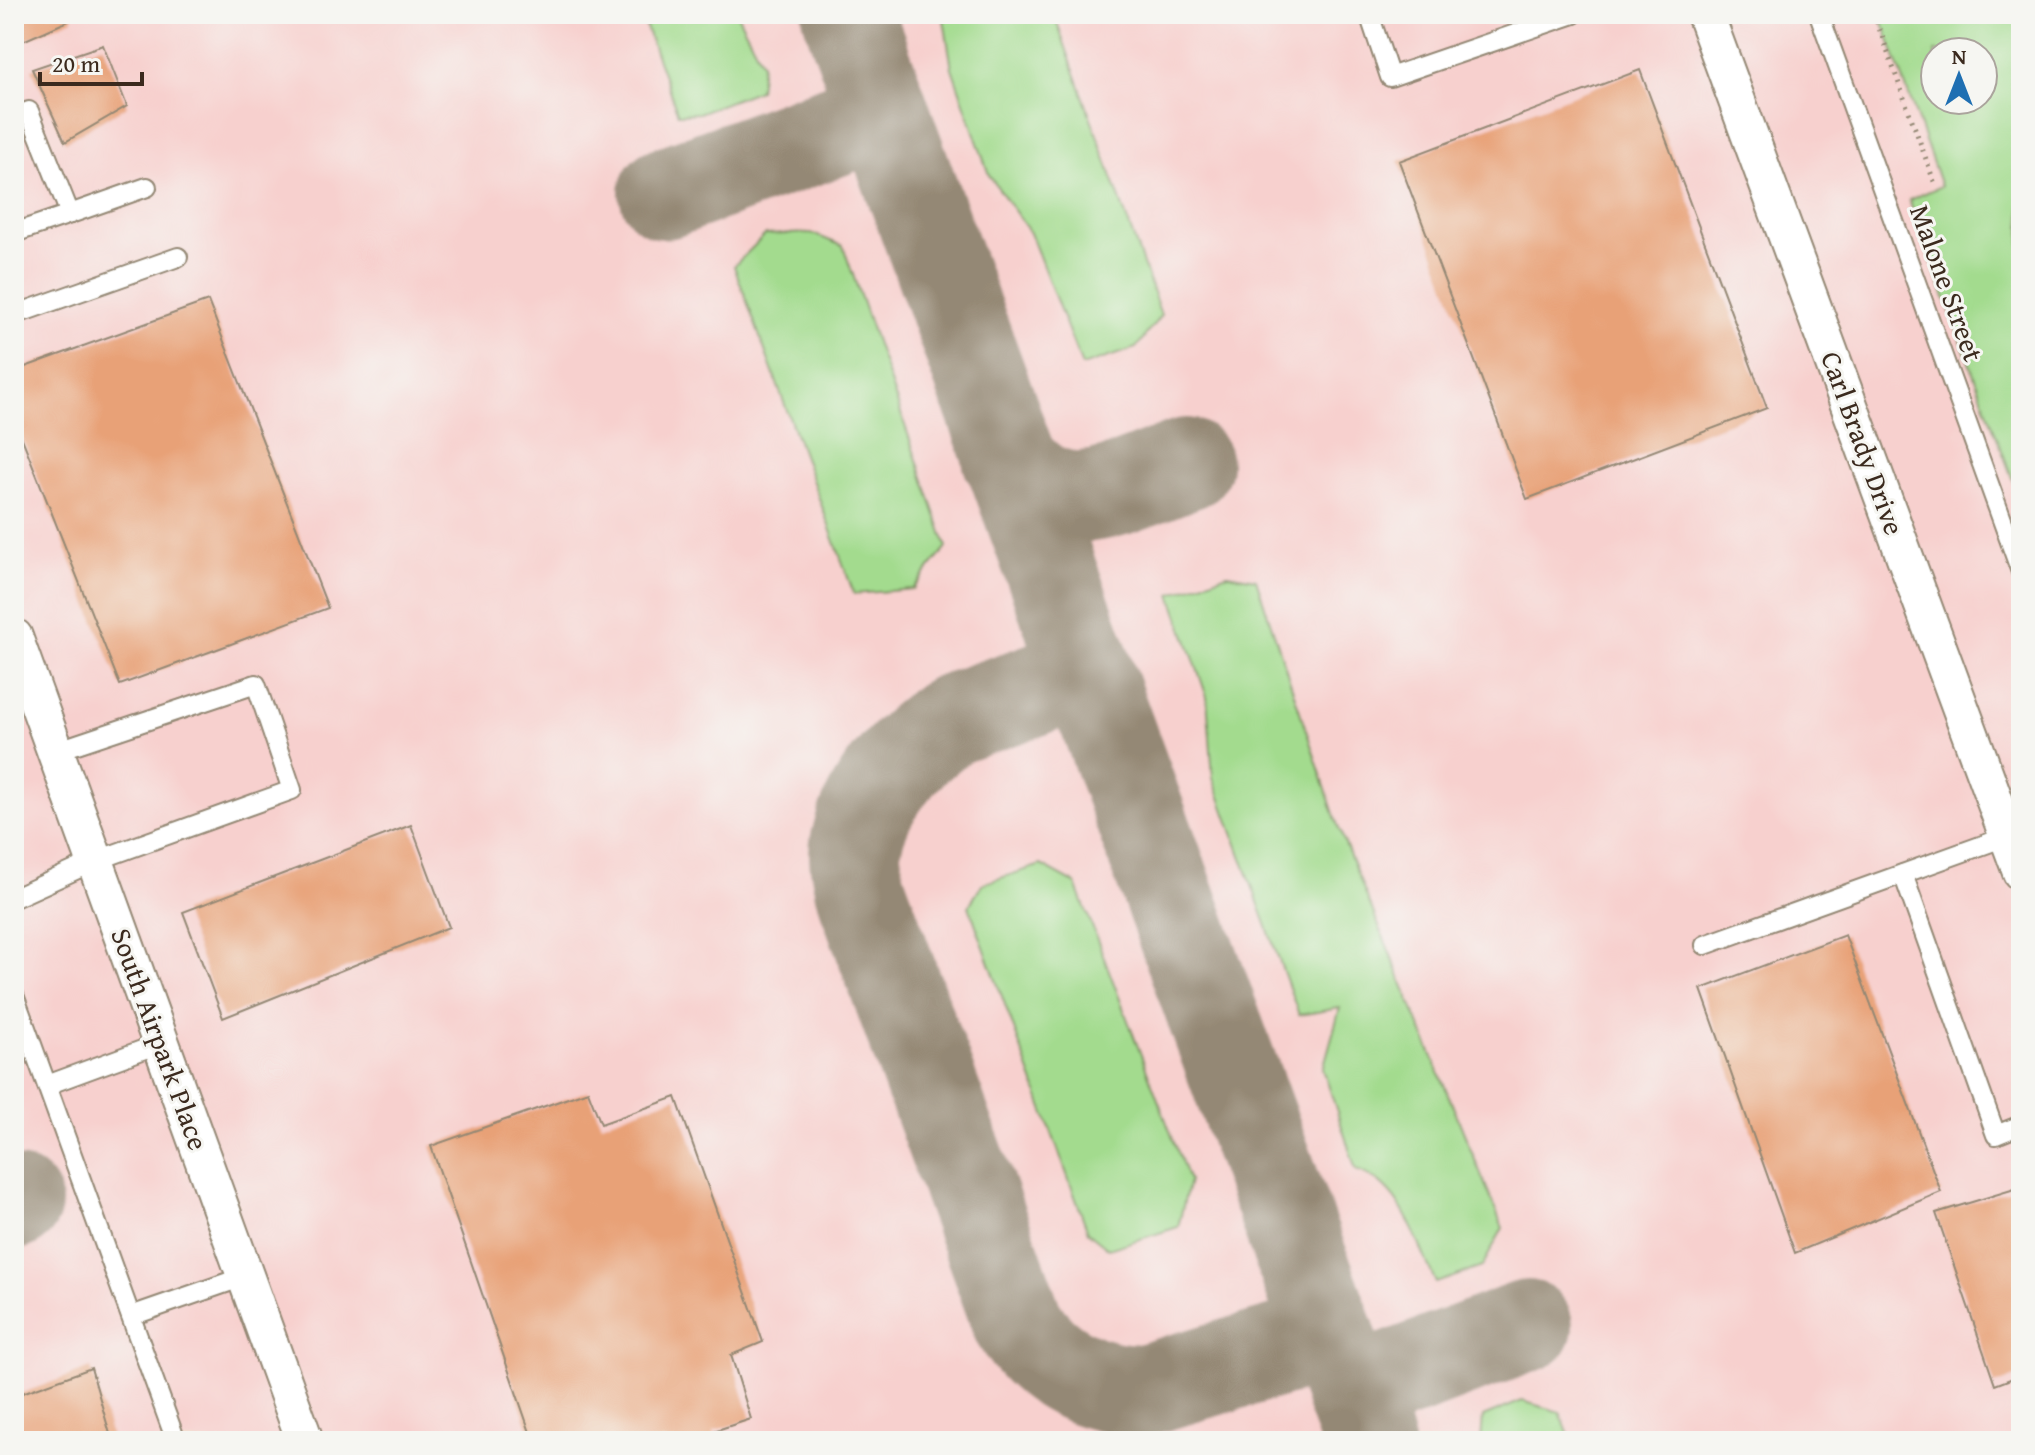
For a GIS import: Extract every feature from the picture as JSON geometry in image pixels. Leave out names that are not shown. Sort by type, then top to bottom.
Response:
[{"type":"street","name":"Carl Brady Drive","points":[[1705,14],[2021,872]]},
{"type":"street","name":"South Airpark Place","points":[[14,637],[305,1441]]},
{"type":"lane","points":[[1369,14],[1390,77],[1574,14]]},
{"type":"lane","name":"Malone Street","points":[[1819,14],[2021,572]]},
{"type":"lane","points":[[14,117],[29,111],[70,214]]},
{"type":"lane","points":[[14,233],[147,187]]},
{"type":"lane","points":[[14,315],[178,257]]},
{"type":"lane","points":[[14,898],[95,861],[292,790],[256,684],[56,751]]},
{"type":"lane","points":[[1705,945],[2008,836]]},
{"type":"lane","points":[[1903,874],[1996,1135],[2021,1125]]},
{"type":"lane","points":[[14,995],[176,1441]]},
{"type":"lane","points":[[47,1085],[161,1043]]},
{"type":"lane","points":[[131,1316],[246,1276]]},
{"type":"path","points":[[1874,14],[1936,187]]},
{"type":"shaded area","points":[[14,14],[2021,14],[2021,1441],[14,1441]]},
{"type":"green space","points":[[641,14],[737,14],[762,63],[759,90],[699,113],[678,114]]},
{"type":"green space","points":[[943,14],[1054,14],[1161,315],[1136,348],[1082,366],[1030,233],[989,175],[952,68]]},
{"type":"green space","points":[[1880,14],[2021,14],[2021,502],[1909,200],[1941,186]]},
{"type":"green space","points":[[811,233],[843,246],[947,547],[913,589],[854,594],[734,266],[765,235]]},
{"type":"green space","points":[[1227,574],[1256,579],[1339,829],[1503,1228],[1482,1267],[1436,1283],[1397,1201],[1372,1177],[1356,1170],[1323,1069],[1340,1008],[1299,1015],[1213,778],[1207,697],[1171,594]]},
{"type":"green space","points":[[1041,865],[1076,884],[1189,1181],[1178,1227],[1109,1249],[1088,1232],[969,906],[982,884]]},
{"type":"green space","points":[[1522,1401],[1560,1412],[1571,1441],[1481,1441],[1483,1417]]},
{"type":"building","points":[[14,14],[71,14],[73,19],[14,45]]},
{"type":"building","points":[[103,45],[127,106],[65,142],[32,69]]},
{"type":"building","points":[[1640,70],[1767,408],[1527,499],[1399,161]]},
{"type":"building","points":[[208,301],[328,608],[120,685],[14,418],[14,371]]},
{"type":"building","points":[[411,825],[449,927],[223,1018],[183,912]]},
{"type":"building","points":[[1845,935],[1941,1192],[1795,1253],[1701,989]]},
{"type":"building","points":[[588,1091],[601,1124],[676,1097],[763,1342],[731,1355],[751,1419],[714,1431],[717,1441],[533,1441],[431,1146]]},
{"type":"building","points":[[2021,1187],[2021,1375],[1995,1385],[1936,1213]]},
{"type":"building","points":[[91,1368],[112,1441],[14,1441],[14,1396]]},
{"type":"taxiway","points":[[848,14],[1368,1441]]},
{"type":"taxiway","points":[[665,193],[882,113]]},
{"type":"taxiway","points":[[1008,458],[1028,479],[1048,491],[1070,497],[1114,491],[1186,464]]},
{"type":"taxiway","points":[[1086,672],[949,720],[933,732],[904,758],[879,789],[861,825],[855,849],[860,888],[1018,1323],[1041,1352],[1071,1373],[1106,1386],[1143,1390],[1330,1336]]},
{"type":"taxiway","points":[[1351,1393],[1527,1326]]}]
